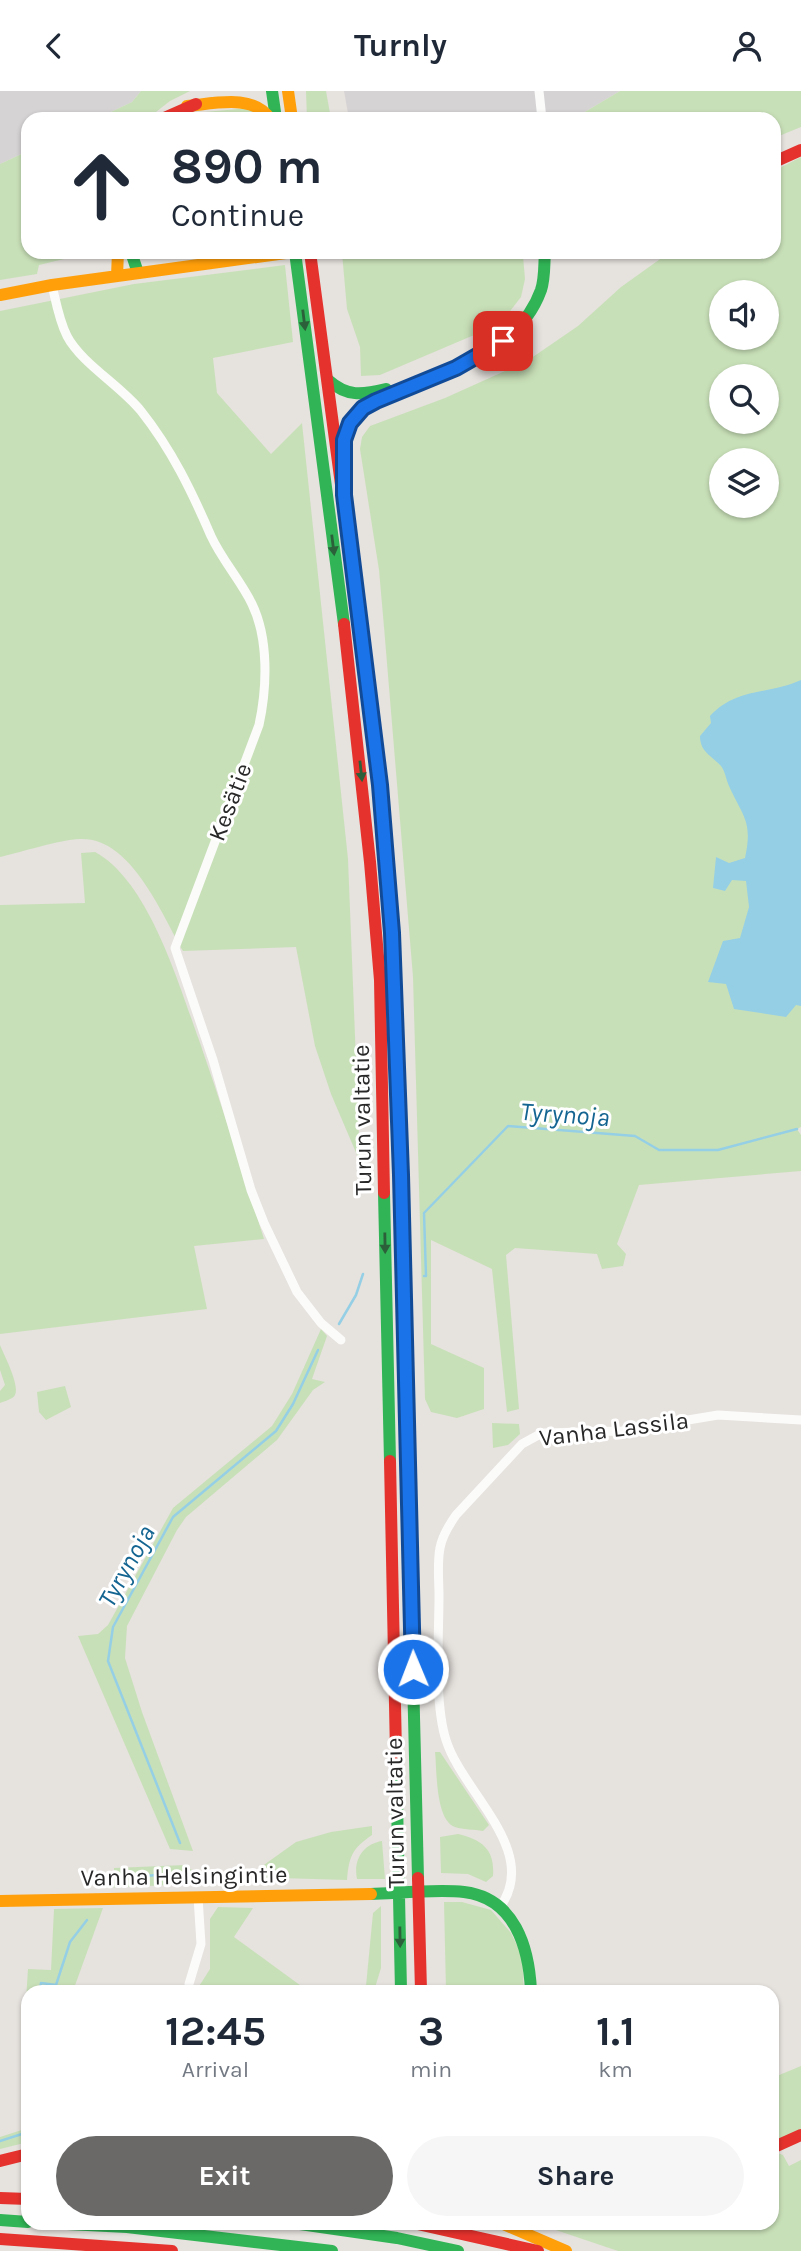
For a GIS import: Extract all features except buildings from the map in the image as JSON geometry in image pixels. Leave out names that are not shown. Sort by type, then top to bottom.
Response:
[{"type":"main road","points":[[175,112],[239,91]]},
{"type":"main road","points":[[272,91],[275,112]]},
{"type":"main road","points":[[288,91],[291,112]]},
{"type":"main road","points":[[187,106],[252,103],[264,108],[266,112]]},
{"type":"main road","points":[[781,159],[801,150]]},
{"type":"main road","points":[[117,277],[118,259]]},
{"type":"main road","points":[[133,259],[138,273]]},
{"type":"main road","points":[[0,295],[52,285],[240,259]]},
{"type":"main road","name":"Turun valtatie","points":[[295,259],[352,687],[380,980],[401,1985]]},
{"type":"main road","name":"Turun valtatie","points":[[311,259],[380,785],[392,933],[401,1175],[421,1985]]},
{"type":"main road","points":[[344,495],[344,440],[350,423],[363,408],[456,368],[503,341],[521,324],[541,290],[544,259]]},
{"type":"main road","points":[[328,380],[343,392],[358,395],[416,383]]},
{"type":"main road","name":"Vanha Helsingintie","points":[[0,1901],[448,1891],[474,1894],[500,1907]]},
{"type":"main road","points":[[500,1907],[518,1926],[525,1944],[531,1985]]},
{"type":"main road","points":[[396,1985],[400,1967]]},
{"type":"main road","points":[[779,2145],[801,2135]]},
{"type":"main road","points":[[0,2161],[21,2156]]},
{"type":"main road","points":[[0,2198],[21,2199]]},
{"type":"main road","points":[[0,2220],[21,2221]]},
{"type":"main road","points":[[153,2230],[332,2251]]},
{"type":"main road","points":[[342,2230],[397,2238],[433,2249],[458,2251]]},
{"type":"main road","points":[[408,2230],[409,2251]]},
{"type":"main road","points":[[428,2230],[433,2249]]},
{"type":"main road","points":[[448,2230],[538,2251]]},
{"type":"main road","points":[[516,2230],[566,2251]]},
{"type":"main road","points":[[0,2239],[172,2251]]},
{"type":"street","points":[[539,91],[541,112]]},
{"type":"street","name":"Kesätie","points":[[52,285],[60,321],[68,338],[125,393],[163,440],[186,479],[216,547],[253,605],[259,625],[264,671],[264,702],[259,725],[175,948],[213,1060],[251,1190],[264,1223],[297,1292],[321,1323],[341,1340]]},
{"type":"street","name":"Vanha Lassila","points":[[500,1907],[512,1881],[510,1855],[451,1753],[442,1719],[439,1550],[449,1526],[510,1455],[531,1437],[542,1433],[622,1431],[718,1415],[801,1420]]},
{"type":"street","points":[[189,1985],[201,1944],[198,1897]]},
{"type":"shaded area","points":[[0,91],[141,91],[132,102],[111,112],[21,112],[21,154],[0,164]]},
{"type":"shaded area","points":[[344,91],[620,91],[585,112],[348,112]]},
{"type":"green space","points":[[141,91],[190,91],[156,112],[111,112],[132,102]]},
{"type":"green space","points":[[306,91],[326,91],[330,112],[307,112]]},
{"type":"green space","points":[[620,91],[801,91],[801,127],[781,135],[781,112],[585,112]]},
{"type":"green space","points":[[249,108],[254,112],[205,112]]},
{"type":"green space","points":[[21,154],[21,259],[64,259],[39,265],[37,274],[0,280],[0,164]]},
{"type":"green space","points":[[801,157],[801,1127],[797,1129],[801,1135],[801,1171],[639,1185],[617,1244],[626,1254],[623,1266],[602,1269],[597,1254],[515,1248],[506,1255],[519,1409],[507,1412],[492,1269],[431,1240],[431,1344],[484,1368],[484,1409],[457,1418],[431,1412],[425,1399],[413,977],[379,570],[360,449],[362,437],[370,426],[445,398],[527,361],[578,326],[621,287],[660,259],[781,259],[781,167]]},
{"type":"green space","points":[[343,259],[523,259],[525,279],[521,297],[500,324],[380,375],[361,376],[360,347],[347,309]]},
{"type":"green space","points":[[285,265],[293,342],[213,358],[217,393],[271,454],[302,423],[348,859],[360,1162],[331,1094],[315,1046],[296,947],[183,951],[142,880],[115,850],[98,842],[71,840],[0,857],[0,311],[134,284]]},
{"type":"green space","points":[[95,852],[114,866],[131,886],[160,936],[208,1065],[264,1239],[194,1246],[207,1309],[0,1334],[0,905],[85,903],[81,853]]},
{"type":"green space","points":[[321,1329],[327,1336],[312,1379],[325,1382],[313,1390],[277,1440],[186,1517],[127,1626],[125,1658],[193,1851],[170,1849],[78,1636],[98,1634],[108,1625],[173,1508],[272,1426],[292,1394]]},
{"type":"green space","points":[[0,1345],[14,1377],[16,1390],[13,1398],[0,1403],[0,1391],[5,1385],[0,1370]]},
{"type":"green space","points":[[65,1386],[71,1407],[46,1420],[39,1412],[37,1392]]},
{"type":"green space","points":[[492,1423],[519,1424],[520,1434],[508,1445],[493,1448]]},
{"type":"green space","points":[[435,1752],[440,1752],[489,1825],[483,1831],[461,1829],[448,1822],[440,1805]]},
{"type":"green space","points":[[372,1826],[372,1835],[353,1854],[347,1880],[247,1877],[296,1842],[331,1832]]},
{"type":"green space","points":[[458,1834],[474,1839],[486,1847],[492,1859],[493,1876],[486,1882],[468,1874],[441,1873],[440,1837]]},
{"type":"green space","points":[[382,1841],[385,1879],[357,1879],[357,1865],[361,1854],[365,1849]]},
{"type":"green space","points":[[185,1865],[192,1870],[193,1884],[101,1888],[103,1880],[114,1874],[114,1868]]},
{"type":"green space","points":[[444,1902],[462,1902],[491,1910],[511,1933],[522,1956],[524,1985],[446,1985]]},
{"type":"green space","points":[[381,1906],[381,1968],[376,1985],[366,1985],[373,1913]]},
{"type":"green space","points":[[218,1907],[253,1908],[234,1937],[300,1985],[200,1985],[210,1969],[210,1919]]},
{"type":"green space","points":[[103,1908],[75,1985],[27,1985],[28,1969],[51,1970],[54,1909]]},
{"type":"green space","points":[[801,2066],[801,2130],[779,2141],[779,2075]]},
{"type":"green space","points":[[21,2130],[21,2144],[0,2149],[0,2137]]},
{"type":"green space","points":[[779,2154],[783,2155],[789,2166],[801,2160],[801,2251],[618,2251],[556,2230],[779,2230]]},
{"type":"water","points":[[801,680],[801,1006],[796,1005],[786,1017],[734,1009],[726,984],[708,982],[723,941],[740,938],[749,907],[746,881],[732,880],[725,891],[713,888],[716,857],[729,863],[745,858],[748,835],[745,820],[724,770],[704,750],[700,736],[711,723],[710,716],[731,700]]},
{"type":"waterway","name":"Tyrynoja","points":[[424,1276],[424,1213],[508,1126],[635,1136],[659,1150],[718,1150],[797,1129]]},
{"type":"waterway","points":[[339,1324],[356,1295],[363,1274]]},
{"type":"waterway","name":"Tyrynoja","points":[[180,1843],[108,1661],[113,1627],[173,1517],[276,1431],[293,1404],[318,1350]]},
{"type":"waterway","points":[[118,1878],[170,1874]]},
{"type":"waterway","name":"Tyrynoja","points":[[56,1985],[70,1942],[87,1920]]},
{"type":"waterway","name":"Tyrynoja","points":[[41,1985],[56,1985]]},
{"type":"waterway","name":"Tyrynoja","points":[[0,2141],[21,2134]]},
{"type":"traffic: fast","points":[[272,91],[275,112]]},
{"type":"traffic: fast","points":[[133,259],[138,273]]},
{"type":"traffic: fast","points":[[296,259],[344,624]]},
{"type":"traffic: fast","points":[[344,454],[348,428],[365,407],[388,394],[465,363],[510,335],[528,315],[541,290],[545,259]]},
{"type":"traffic: fast","points":[[328,380],[348,392],[369,393],[386,389]]},
{"type":"traffic: fast","points":[[384,1193],[390,1461]]},
{"type":"traffic: fast","points":[[411,1596],[418,1878]]},
{"type":"traffic: fast","points":[[396,1753],[401,1985]]},
{"type":"traffic: fast","points":[[371,1894],[464,1892],[481,1896],[496,1904],[516,1928],[522,1942],[531,1985]]},
{"type":"traffic: fast","points":[[0,2220],[21,2222]]},
{"type":"traffic: fast","points":[[153,2230],[332,2251]]},
{"type":"traffic: fast","points":[[342,2230],[458,2251]]},
{"type":"traffic: slow","points":[[288,91],[291,112]]},
{"type":"traffic: slow","points":[[187,106],[232,102],[254,106],[264,112]]},
{"type":"traffic: slow","points":[[117,276],[118,259]]},
{"type":"traffic: slow","points":[[0,295],[52,285],[242,259]]},
{"type":"traffic: slow","points":[[368,687],[382,819],[391,952],[402,1217]]},
{"type":"traffic: slow","points":[[0,1901],[371,1894]]},
{"type":"traffic: slow","points":[[517,2230],[566,2251]]},
{"type":"traffic: jam","points":[[178,112],[196,104]]},
{"type":"traffic: jam","points":[[781,159],[801,150]]},
{"type":"traffic: jam","points":[[311,259],[368,687]]},
{"type":"traffic: jam","points":[[344,624],[380,980],[384,1193]]},
{"type":"traffic: jam","points":[[402,1217],[411,1596]]},
{"type":"traffic: jam","points":[[390,1461],[396,1753]]},
{"type":"traffic: jam","points":[[418,1878],[421,1985]]},
{"type":"traffic: jam","points":[[779,2145],[801,2135]]},
{"type":"traffic: jam","points":[[0,2161],[21,2156]]},
{"type":"traffic: jam","points":[[0,2198],[21,2199]]},
{"type":"traffic: jam","points":[[444,2230],[538,2251]]},
{"type":"traffic: jam","points":[[0,2239],[172,2251]]},
{"type":"route","points":[[413,1669],[392,933],[380,785],[344,495],[344,440],[350,423],[363,408],[456,368],[503,341]]}]
